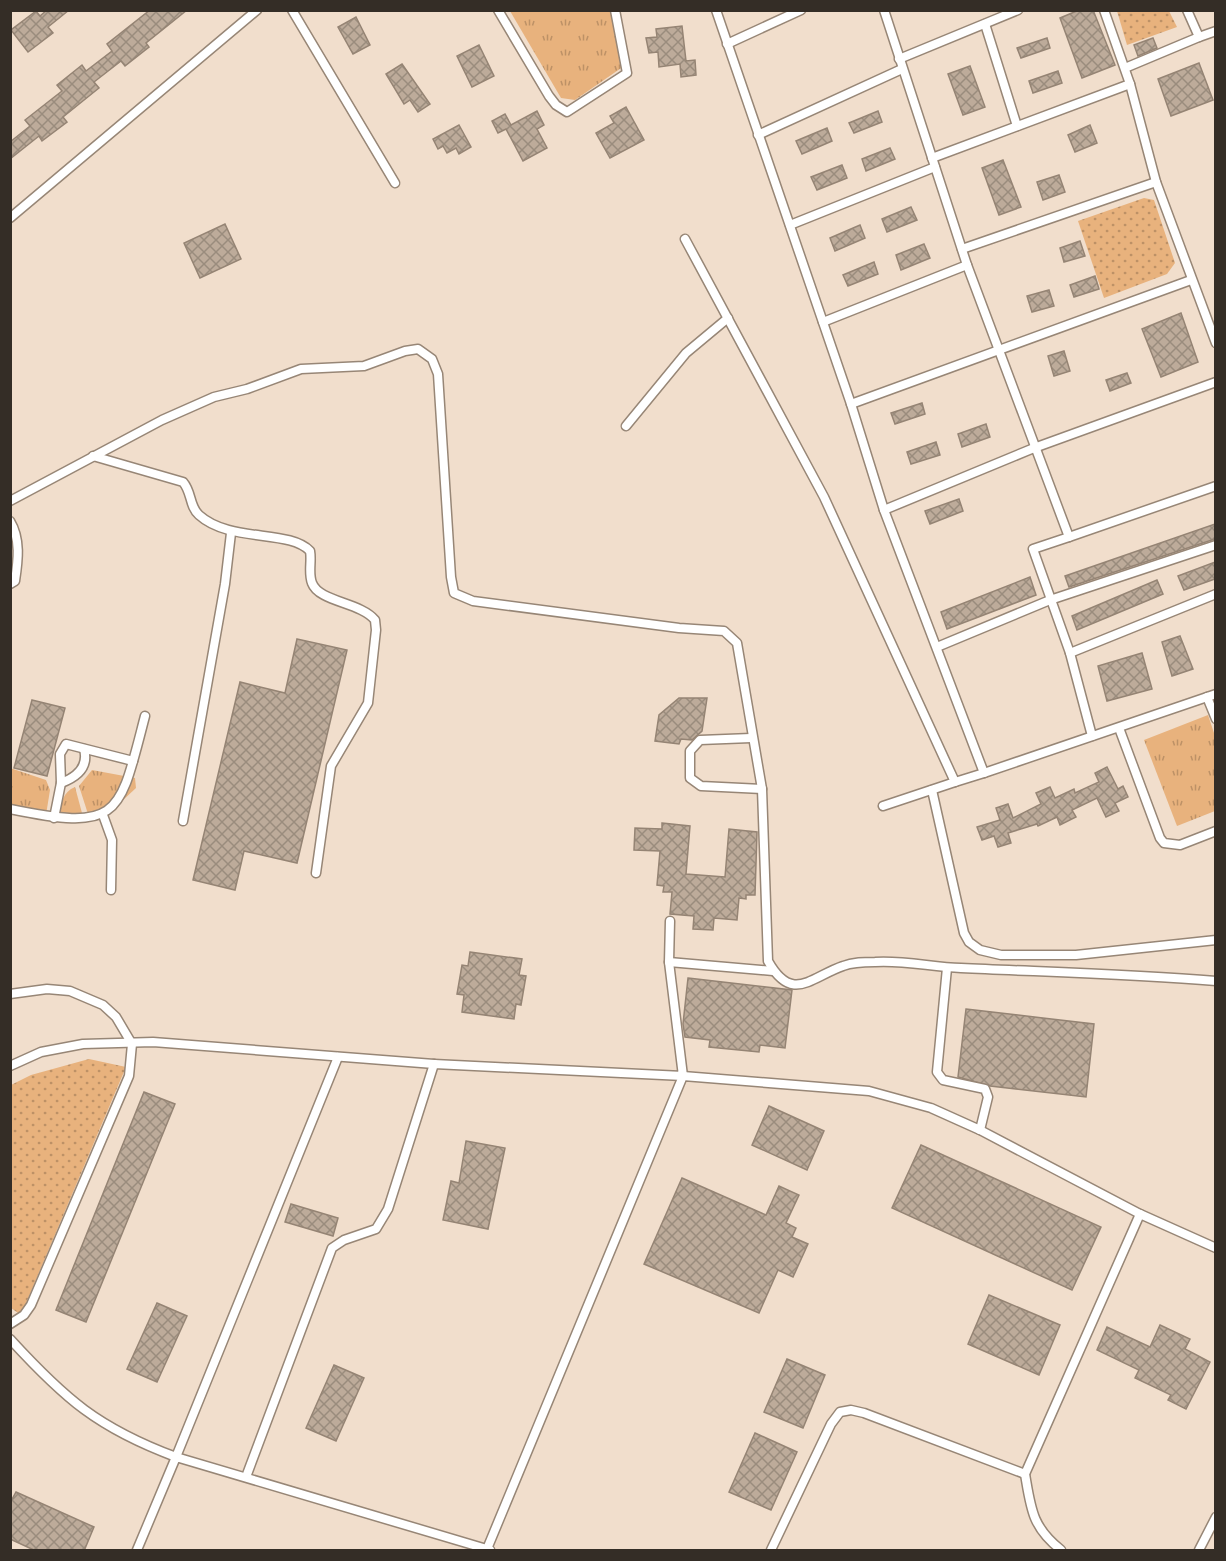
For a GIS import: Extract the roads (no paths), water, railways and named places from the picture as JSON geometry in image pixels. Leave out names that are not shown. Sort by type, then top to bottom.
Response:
[{"type":"lane","points":[[10,218],[257,10]]},
{"type":"lane","points":[[292,10],[395,183]]},
{"type":"lane","points":[[498,10],[549,96],[556,105],[567,112],[627,73],[615,10]]},
{"type":"lane","points":[[716,10],[851,404],[884,510],[984,773]]},
{"type":"lane","points":[[727,44],[801,10]]},
{"type":"lane","points":[[884,10],[962,249],[1034,448],[1069,537]]},
{"type":"lane","points":[[899,59],[1018,10]]},
{"type":"lane","points":[[1104,10],[1130,84],[1156,182],[1215,343]]},
{"type":"lane","points":[[1187,10],[1199,37]]},
{"type":"lane","points":[[986,24],[1017,126]]},
{"type":"lane","points":[[1125,68],[1215,31]]},
{"type":"lane","points":[[758,135],[902,69]]},
{"type":"lane","points":[[932,158],[1130,84]]},
{"type":"lane","points":[[790,225],[935,167]]},
{"type":"lane","points":[[962,249],[1156,182]]},
{"type":"lane","points":[[685,239],[824,497],[955,782]]},
{"type":"lane","points":[[823,322],[968,265]]},
{"type":"lane","points":[[851,404],[1191,280]]},
{"type":"lane","points":[[626,426],[686,353],[728,318]]},
{"type":"lane","points":[[10,501],[162,420],[214,397],[247,389],[301,369],[364,366],[405,351],[418,349],[432,359],[438,374],[451,577],[454,593],[473,601],[679,628],[724,631],[733,637],[742,657],[751,738],[762,789],[765,935],[768,961],[773,970],[792,984],[804,986],[843,966],[860,962],[882,961],[947,968],[1215,981]]},
{"type":"lane","points":[[884,510],[1034,448],[1215,382]]},
{"type":"lane","points":[[93,456],[183,482],[189,491],[196,512],[231,532],[301,543],[310,550],[311,581],[314,588],[326,596],[360,608],[375,620],[376,630],[368,703],[331,766],[316,873]]},
{"type":"lane","points":[[1092,736],[1070,653],[1033,549],[1215,486]]},
{"type":"lane","points":[[10,521],[16,531],[18,562],[15,581],[10,584]]},
{"type":"lane","points":[[183,821],[225,584],[231,532]]},
{"type":"lane","points":[[937,647],[1050,600],[1215,545]]},
{"type":"lane","points":[[1070,653],[1215,594]]},
{"type":"lane","points":[[883,806],[1211,696],[1215,719]]},
{"type":"lane","points":[[10,809],[54,818],[103,815],[114,807],[122,795],[145,716]]},
{"type":"lane","points":[[1119,728],[1160,838],[1164,843],[1180,845],[1215,831]]},
{"type":"lane","points":[[751,738],[700,740],[690,752],[690,778],[701,786],[762,789]]},
{"type":"lane","points":[[54,818],[61,783],[62,747],[66,744],[133,761]]},
{"type":"lane","points":[[61,783],[70,780],[84,768],[87,758],[84,749]]},
{"type":"lane","points":[[932,790],[964,933],[969,942],[980,951],[1002,955],[1076,955],[1215,940]]},
{"type":"lane","points":[[103,815],[112,840],[111,890]]},
{"type":"lane","points":[[10,1339],[52,1385],[98,1421],[140,1443],[176,1457],[489,1550],[683,1076],[669,962],[670,921]]},
{"type":"lane","points":[[669,962],[773,970]]},
{"type":"lane","points":[[947,968],[936,1072],[943,1080],[985,1089],[988,1096],[980,1130]]},
{"type":"lane","points":[[10,994],[47,989],[87,996],[116,1017],[132,1044],[129,1077],[31,1305],[24,1316],[10,1324]]},
{"type":"lane","points":[[10,1066],[40,1052],[83,1044],[153,1042],[434,1064],[683,1076],[869,1091],[931,1108],[980,1130],[1140,1214],[1215,1248]]},
{"type":"lane","points":[[137,1551],[338,1057]]},
{"type":"lane","points":[[246,1477],[333,1248],[344,1240],[376,1229],[386,1214],[434,1064]]},
{"type":"lane","points":[[1061,1551],[1045,1537],[1032,1515],[1025,1474],[1140,1214]]},
{"type":"lane","points":[[771,1551],[831,1424],[840,1412],[851,1410],[864,1413],[1025,1474]]},
{"type":"lane","points":[[1199,1551],[1215,1517]]}]
